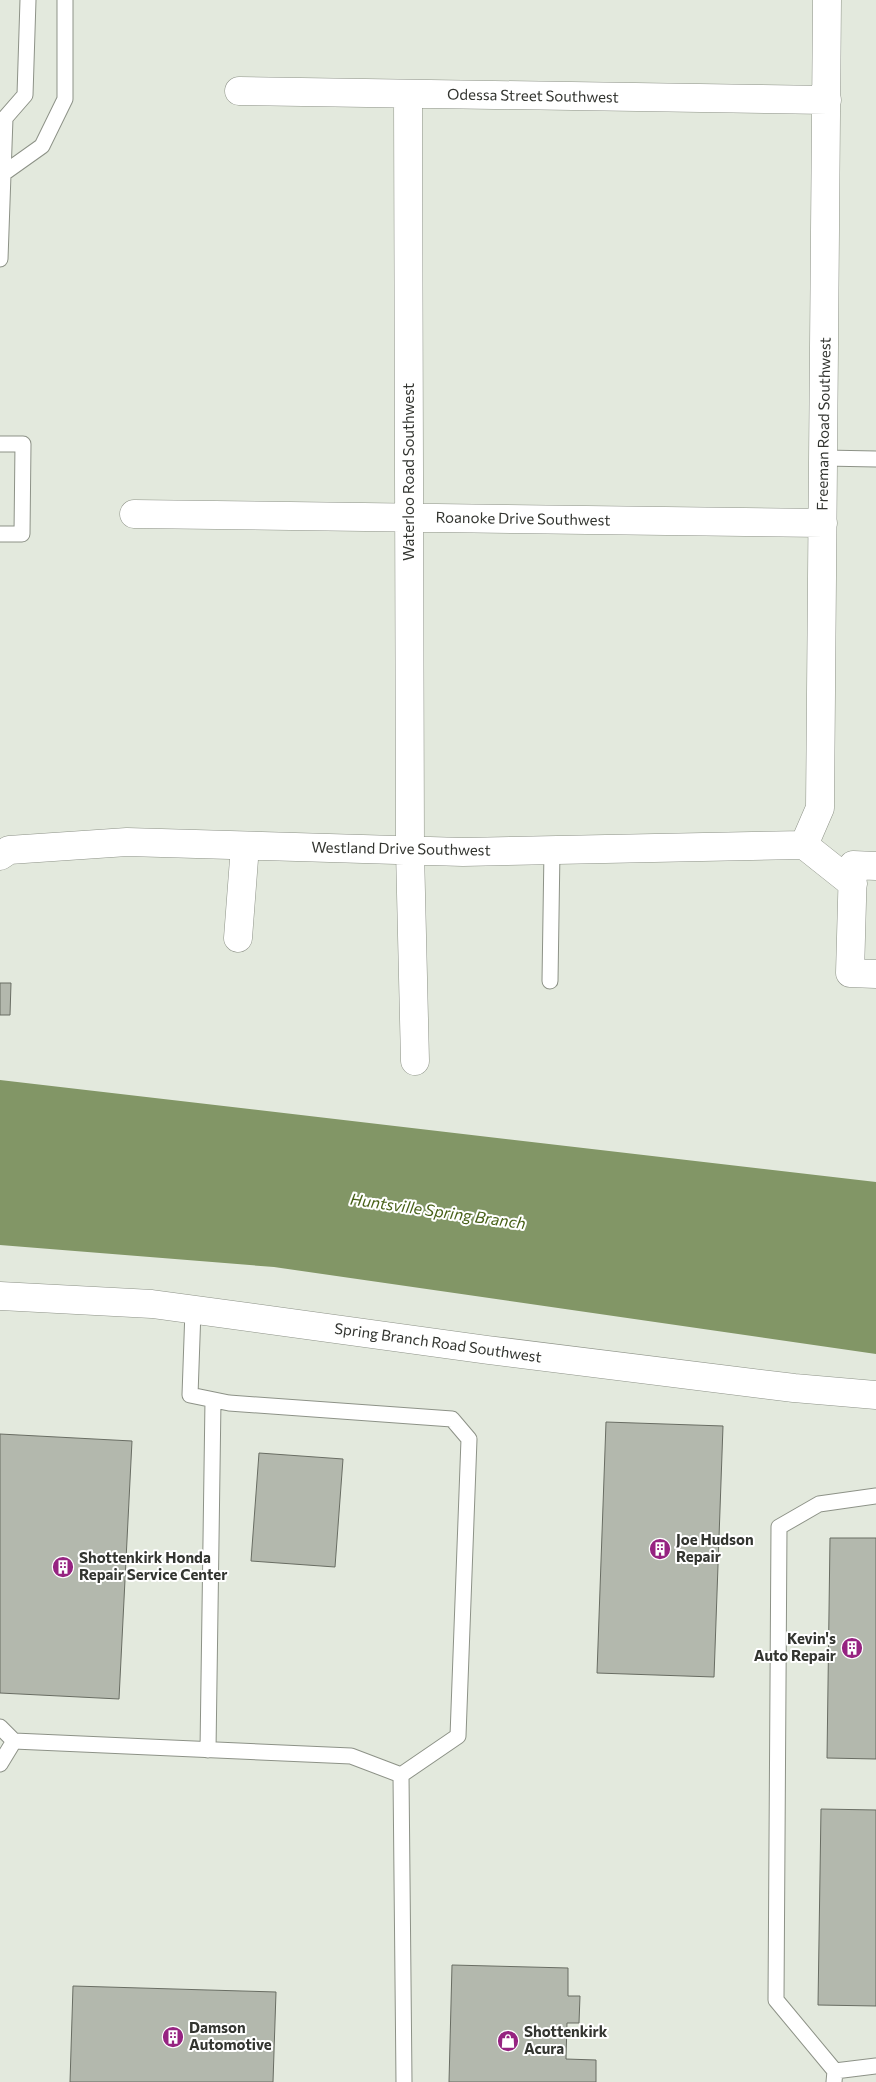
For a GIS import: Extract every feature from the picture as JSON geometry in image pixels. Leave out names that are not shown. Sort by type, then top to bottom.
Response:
[{"type":"street","name":"Freeman Road Southwest","points":[[804,845],[820,808],[827,0]]},
{"type":"street","name":"Odessa Street Southwest","points":[[239,92],[827,100]]},
{"type":"street","name":"Waterloo Road Southwest","points":[[408,94],[410,851],[415,1061]]},
{"type":"street","name":"Roanoke Drive Southwest","points":[[134,514],[823,523]]},
{"type":"street","name":"Westland Drive Southwest","points":[[0,856],[9,850],[127,842],[463,852],[804,845]]},
{"type":"street","points":[[804,845],[853,884]]},
{"type":"street","points":[[238,938],[245,846]]},
{"type":"street","points":[[876,866],[854,865],[850,973],[876,974]]},
{"type":"street","name":"Spring Branch Road Southwest","points":[[0,1296],[152,1304],[498,1352],[794,1388],[876,1396]]},
{"type":"lane","points":[[0,259],[4,173],[2,118],[25,95],[28,0]]},
{"type":"lane","points":[[4,173],[42,146],[65,100],[65,0]]},
{"type":"lane","points":[[0,444],[23,444],[22,534],[0,534]]},
{"type":"lane","points":[[824,458],[876,459]]},
{"type":"lane","points":[[550,981],[552,850]]},
{"type":"lane","points":[[193,1310],[190,1395],[228,1404],[452,1419],[469,1439],[458,1736],[401,1775]]},
{"type":"lane","points":[[208,1750],[213,1400]]},
{"type":"lane","points":[[876,1496],[819,1504],[779,1527],[776,2000],[834,2076],[876,2066]]},
{"type":"lane","points":[[0,1727],[14,1741],[351,1756],[401,1775]]},
{"type":"lane","points":[[0,1764],[14,1741]]},
{"type":"lane","points":[[401,1775],[404,2082]]},
{"type":"water","name":"Huntsville Spring Branch","points":[[0,1080],[876,1182],[876,1354],[274,1267],[0,1245]]},
{"type":"building","points":[[0,983],[11,983],[10,1015],[0,1015]]},
{"type":"building","name":"Joe Hudson Repair","points":[[606,1422],[723,1426],[714,1677],[597,1673]]},
{"type":"building","name":"Shottenkirk Honda Repair Service Center","points":[[0,1434],[132,1441],[119,1699],[0,1693]]},
{"type":"building","points":[[259,1453],[343,1459],[335,1567],[251,1561]]},
{"type":"building","name":"Kevin's Auto Repair","points":[[830,1538],[876,1538],[876,1759],[827,1758]]},
{"type":"building","points":[[821,1809],[876,1810],[876,2006],[818,2005]]},
{"type":"building","name":"Shottenkirk Acura","points":[[452,1965],[568,1968],[568,1996],[580,1996],[579,2023],[567,2023],[566,2059],[596,2060],[596,2082],[449,2082]]},
{"type":"building","name":"Damson Automotive","points":[[73,1986],[276,1992],[273,2082],[70,2082]]},
{"type":"place","name":"Joe Hudson Repair","points":[[660,1549]]},
{"type":"place","name":"Shottenkirk Honda Repair Service Center","points":[[63,1567]]},
{"type":"place","name":"Kevin's Auto Repair","points":[[852,1648]]},
{"type":"place","name":"Damson Automotive","points":[[173,2037]]},
{"type":"place","name":"Shottenkirk Acura","points":[[508,2041]]}]
